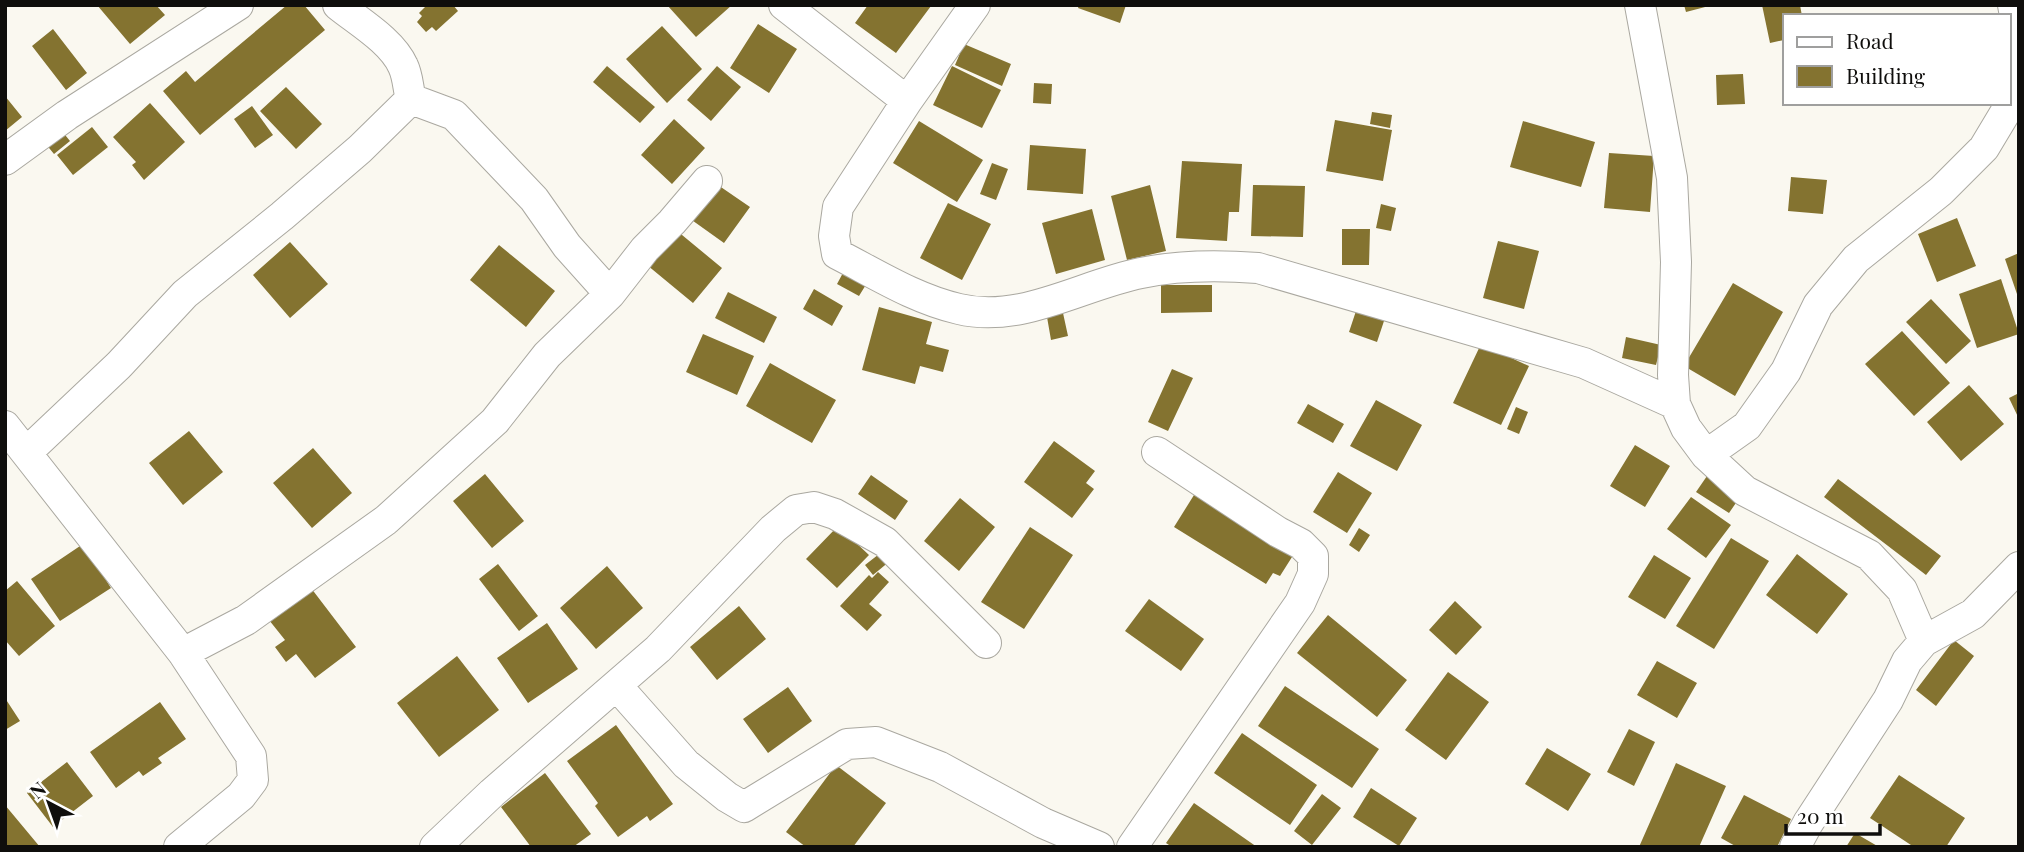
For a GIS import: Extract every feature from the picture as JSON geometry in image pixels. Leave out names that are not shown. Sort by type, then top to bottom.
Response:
[{"type":"street","points":[[5,159],[66,115],[238,5]]},
{"type":"street","points":[[338,5],[396,56],[403,66],[411,99]]},
{"type":"street","points":[[784,5],[907,102]]},
{"type":"street","points":[[975,5],[838,207],[834,236],[837,254],[915,295],[960,310],[1003,313],[1141,273],[1211,265],[1258,268],[1584,363],[1675,404]]},
{"type":"street","points":[[1640,5],[1672,177],[1676,262],[1673,375],[1675,404],[1686,428],[1706,455],[1745,491],[1868,555],[1902,590],[1924,641]]},
{"type":"street","points":[[2013,5],[2019,37]]},
{"type":"street","points":[[2010,105],[2017,93],[2019,49]]},
{"type":"street","points":[[411,99],[454,114],[534,199],[567,246],[610,294]]},
{"type":"street","points":[[27,452],[119,365],[185,294],[292,208],[360,149],[411,99]]},
{"type":"street","points":[[1706,455],[1747,426],[1786,371],[1818,305],[1856,259],[1941,191],[1984,148],[2010,105]]},
{"type":"street","points":[[183,653],[246,620],[386,520],[495,421],[547,355],[610,294],[645,248],[672,222],[706,181]]},
{"type":"street","points":[[5,426],[183,653],[251,756],[253,780],[241,796],[179,847]]},
{"type":"street","points":[[1132,847],[1300,603],[1313,574],[1312,556],[1301,544],[1278,532],[1157,452]]},
{"type":"street","points":[[435,847],[568,726],[617,686],[724,583],[773,529],[796,510],[814,507],[835,514],[885,542],[986,643]]},
{"type":"street","points":[[1795,847],[1808,822],[1888,700],[1907,661],[1924,641],[1973,614],[2019,567]]},
{"type":"street","points":[[617,686],[685,764],[744,807],[847,744],[876,742],[940,766],[1043,823],[1099,847]]},
{"type":"building","points":[[97,5],[156,5],[165,15],[130,44]]},
{"type":"building","points":[[287,5],[304,5],[325,30],[200,135],[163,91],[186,71],[195,82]]},
{"type":"building","points":[[427,5],[453,5],[458,11],[436,31],[432,27],[426,32],[417,22],[422,16],[419,13]]},
{"type":"building","points":[[667,5],[732,5],[696,37]]},
{"type":"building","points":[[868,5],[931,6],[896,53],[855,23]]},
{"type":"building","points":[[1079,5],[1126,5],[1120,23],[1078,8]]},
{"type":"building","points":[[1684,5],[1708,5],[1709,6],[1686,12]]},
{"type":"building","points":[[1762,5],[1800,5],[1802,14],[1783,14],[1783,40],[1770,43]]},
{"type":"building","points":[[758,24],[797,49],[769,93],[730,68]]},
{"type":"building","points":[[662,26],[702,69],[667,103],[626,59]]},
{"type":"building","points":[[53,29],[87,73],[66,90],[32,46]]},
{"type":"building","points":[[964,44],[1011,64],[1002,86],[955,65]]},
{"type":"building","points":[[607,66],[655,107],[640,123],[593,82]]},
{"type":"building","points":[[717,66],[741,87],[711,121],[687,100]]},
{"type":"building","points":[[952,66],[1001,90],[982,128],[933,105]]},
{"type":"building","points":[[1743,74],[1745,104],[1717,105],[1716,75]]},
{"type":"building","points":[[1034,83],[1052,84],[1051,104],[1033,103]]},
{"type":"building","points":[[286,87],[322,124],[296,149],[260,111]]},
{"type":"building","points":[[5,96],[22,117],[5,131]]},
{"type":"building","points":[[150,103],[185,142],[144,180],[132,165],[136,162],[113,137]]},
{"type":"building","points":[[252,106],[273,135],[255,148],[234,119]]},
{"type":"building","points":[[1372,112],[1392,115],[1390,128],[1370,124]]},
{"type":"building","points":[[674,119],[705,148],[672,184],[641,155]]},
{"type":"building","points":[[1335,120],[1392,130],[1383,181],[1326,171]]},
{"type":"building","points":[[919,121],[983,160],[957,202],[893,163]]},
{"type":"building","points":[[1523,121],[1595,142],[1581,187],[1510,167]]},
{"type":"building","points":[[92,127],[108,147],[73,175],[57,155]]},
{"type":"building","points":[[61,130],[70,141],[54,154],[45,143]]},
{"type":"building","points":[[1030,145],[1086,149],[1083,194],[1027,190]]},
{"type":"building","points":[[1609,153],[1654,156],[1650,212],[1604,208]]},
{"type":"building","points":[[1182,161],[1242,164],[1239,212],[1229,212],[1227,241],[1176,238]]},
{"type":"building","points":[[992,163],[1008,169],[996,200],[980,194]]},
{"type":"building","points":[[1791,177],[1827,180],[1823,214],[1788,211]]},
{"type":"building","points":[[715,183],[750,207],[724,243],[689,218]]},
{"type":"building","points":[[1150,185],[1166,251],[1127,260],[1111,196]]},
{"type":"building","points":[[1253,185],[1305,186],[1303,237],[1251,236]]},
{"type":"building","points":[[948,203],[991,224],[962,280],[920,258]]},
{"type":"building","points":[[1381,204],[1396,208],[1391,231],[1376,228]]},
{"type":"building","points":[[1092,209],[1105,260],[1056,274],[1042,223]]},
{"type":"building","points":[[1957,218],[1976,266],[1937,282],[1918,234]]},
{"type":"building","points":[[1342,229],[1370,229],[1369,265],[1342,265]]},
{"type":"building","points":[[676,230],[722,268],[693,303],[647,265]]},
{"type":"building","points":[[1498,241],[1539,251],[1524,309],[1483,298]]},
{"type":"building","points":[[290,242],[328,284],[290,318],[253,275]]},
{"type":"building","points":[[499,245],[555,291],[526,327],[470,280]]},
{"type":"building","points":[[2019,253],[2019,297],[2018,297],[2005,259]]},
{"type":"building","points":[[844,271],[867,283],[859,296],[837,284]]},
{"type":"building","points":[[2001,279],[2019,334],[1977,348],[1959,294]]},
{"type":"building","points":[[1733,283],[1783,312],[1735,396],[1684,366]]},
{"type":"building","points":[[1161,285],[1212,285],[1212,312],[1161,313]]},
{"type":"building","points":[[814,289],[843,306],[832,326],[803,309]]},
{"type":"building","points":[[728,292],[777,317],[764,343],[715,318]]},
{"type":"building","points":[[1931,299],[1971,341],[1946,364],[1906,322]]},
{"type":"building","points":[[879,307],[932,322],[926,344],[949,350],[943,372],[920,366],[915,384],[862,370]]},
{"type":"building","points":[[1356,311],[1384,321],[1377,342],[1349,332]]},
{"type":"building","points":[[1063,313],[1068,336],[1051,340],[1047,317]]},
{"type":"building","points":[[1902,331],[1950,383],[1914,416],[1865,364]]},
{"type":"building","points":[[703,334],[754,356],[737,395],[686,372]]},
{"type":"building","points":[[1626,337],[1661,345],[1656,365],[1622,358]]},
{"type":"building","points":[[1481,344],[1529,366],[1501,425],[1453,403]]},
{"type":"building","points":[[770,363],[836,400],[812,443],[746,406]]},
{"type":"building","points":[[1172,369],[1193,378],[1168,431],[1148,422]]},
{"type":"building","points":[[1969,385],[2004,424],[1961,461],[1927,422]]},
{"type":"building","points":[[2019,393],[2019,419],[2009,398]]},
{"type":"building","points":[[1376,400],[1422,425],[1397,471],[1350,446]]},
{"type":"building","points":[[1308,404],[1344,424],[1333,443],[1297,423]]},
{"type":"building","points":[[1516,407],[1528,412],[1519,434],[1507,429]]},
{"type":"building","points":[[189,431],[223,472],[183,505],[149,463]]},
{"type":"building","points":[[1054,441],[1095,471],[1086,483],[1094,489],[1072,518],[1024,482]]},
{"type":"building","points":[[1635,445],[1670,466],[1645,507],[1610,486]]},
{"type":"building","points":[[313,448],[352,493],[312,528],[273,483]]},
{"type":"building","points":[[1338,472],[1372,493],[1347,533],[1313,512]]},
{"type":"building","points":[[485,474],[524,521],[492,548],[453,501]]},
{"type":"building","points":[[871,475],[908,501],[895,520],[858,494]]},
{"type":"building","points":[[1707,476],[1740,497],[1729,513],[1696,492]]},
{"type":"building","points":[[1838,479],[1941,556],[1926,575],[1824,497]]},
{"type":"building","points":[[1194,495],[1292,557],[1280,576],[1273,573],[1266,584],[1174,527]]},
{"type":"building","points":[[1691,497],[1731,525],[1706,558],[1667,529]]},
{"type":"building","points":[[960,498],[995,527],[959,571],[924,541]]},
{"type":"building","points":[[838,526],[869,555],[837,588],[806,559]]},
{"type":"building","points":[[1030,527],[1073,555],[1024,629],[981,602]]},
{"type":"building","points":[[1359,528],[1370,535],[1359,552],[1349,545]]},
{"type":"building","points":[[1731,538],[1769,561],[1714,649],[1676,626]]},
{"type":"building","points":[[83,544],[111,588],[60,621],[31,579]]},
{"type":"building","points":[[883,551],[890,561],[873,575],[865,565]]},
{"type":"building","points":[[1797,554],[1848,594],[1817,634],[1766,595]]},
{"type":"building","points":[[1654,555],[1691,578],[1665,619],[1628,597]]},
{"type":"building","points":[[498,564],[538,616],[519,631],[479,579]]},
{"type":"building","points":[[607,566],[643,608],[596,649],[560,608]]},
{"type":"building","points":[[878,572],[889,582],[869,604],[882,615],[867,631],[840,606],[869,575],[872,578]]},
{"type":"building","points":[[17,581],[55,626],[19,656],[5,640],[5,591]]},
{"type":"building","points":[[311,588],[356,647],[315,678],[296,654],[286,662],[275,647],[285,640],[269,620]]},
{"type":"building","points":[[1149,599],[1204,639],[1181,671],[1125,631]]},
{"type":"building","points":[[1455,601],[1482,627],[1456,655],[1429,630]]},
{"type":"building","points":[[739,606],[766,639],[717,680],[690,647]]},
{"type":"building","points":[[1328,615],[1407,680],[1377,717],[1297,653]]},
{"type":"building","points":[[547,623],[578,669],[528,703],[497,658]]},
{"type":"building","points":[[1954,640],[1974,656],[1936,706],[1916,690]]},
{"type":"building","points":[[457,656],[499,710],[439,757],[397,703]]},
{"type":"building","points":[[1657,661],[1697,683],[1677,718],[1637,695]]},
{"type":"building","points":[[1448,672],[1489,702],[1446,760],[1405,730]]},
{"type":"building","points":[[1285,686],[1379,749],[1352,788],[1258,726]]},
{"type":"building","points":[[788,687],[812,721],[768,753],[743,719]]},
{"type":"building","points":[[5,698],[20,721],[5,730]]},
{"type":"building","points":[[160,702],[186,739],[158,758],[162,763],[143,776],[139,771],[116,788],[90,752]]},
{"type":"building","points":[[616,725],[673,804],[650,821],[647,816],[618,837],[595,806],[598,803],[567,761]]},
{"type":"building","points":[[1629,729],[1655,742],[1634,786],[1607,772]]},
{"type":"building","points":[[1242,733],[1317,785],[1290,825],[1214,773]]},
{"type":"building","points":[[1547,748],[1591,774],[1568,811],[1525,784]]},
{"type":"building","points":[[67,762],[93,796],[53,827],[27,793]]},
{"type":"building","points":[[1676,763],[1726,786],[1699,847],[1639,847]]},
{"type":"building","points":[[836,765],[886,803],[853,847],[806,847],[786,832]]},
{"type":"building","points":[[545,773],[591,834],[573,847],[531,847],[501,807]]},
{"type":"building","points":[[1899,775],[1965,818],[1946,847],[1914,847],[1870,818]]},
{"type":"building","points":[[1371,788],[1417,818],[1399,846],[1353,817]]},
{"type":"building","points":[[1322,794],[1341,808],[1312,845],[1294,831]]},
{"type":"building","points":[[1744,795],[1791,819],[1777,847],[1737,847],[1721,838]]},
{"type":"building","points":[[1194,803],[1257,847],[1172,847],[1166,843]]},
{"type":"building","points":[[5,805],[40,847],[5,847]]},
{"type":"building","points":[[1855,833],[1879,847],[1846,847]]}]
